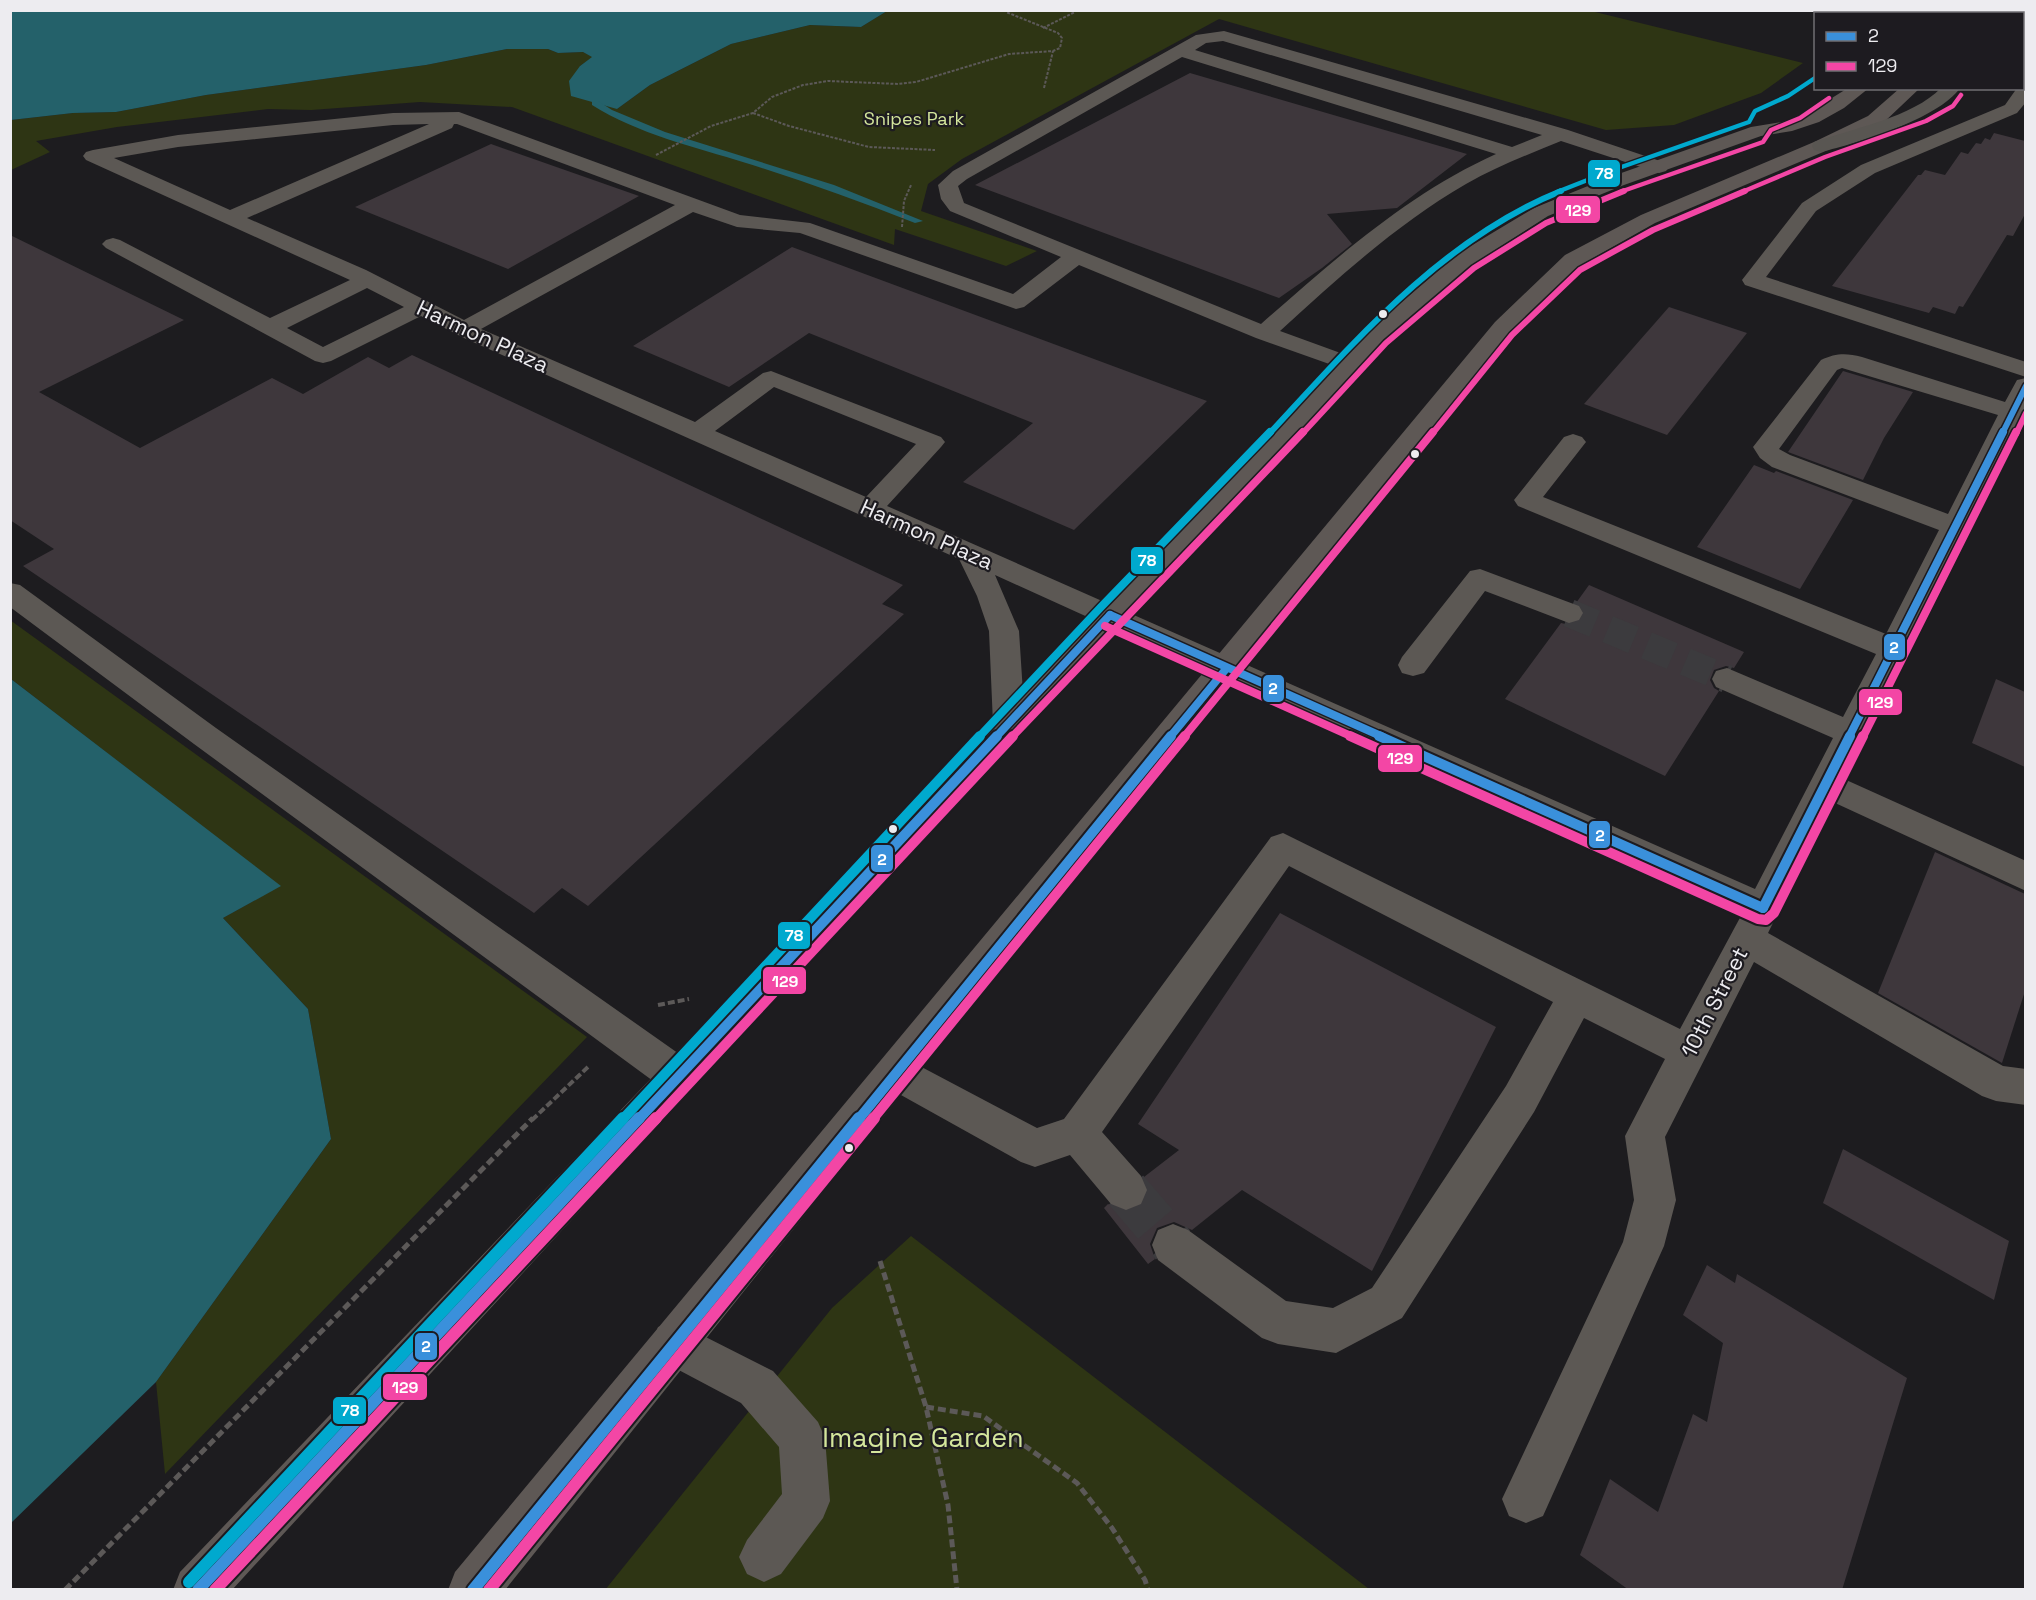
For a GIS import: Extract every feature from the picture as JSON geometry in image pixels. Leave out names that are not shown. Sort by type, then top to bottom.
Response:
[{"type":"highway","points":[[1821,146],[1921,110],[1945,98],[1950,90]]},
{"type":"main road","points":[[1758,131],[1762,121],[1794,107],[1819,90]]},
{"type":"main road","points":[[198,1590],[1110,615],[1235,488],[1378,334],[1467,258],[1540,212],[1758,131],[1782,129],[1849,98],[1858,90]]},
{"type":"main road","points":[[473,1590],[1503,327],[1573,260],[1648,219],[1821,146],[1875,120],[1909,90]]},
{"type":"street","points":[[1349,364],[1264,333],[957,207],[951,199],[948,185],[960,175],[1202,39],[1224,36],[1561,135],[1659,167]]},
{"type":"street","points":[[1180,51],[1512,153]]},
{"type":"street","points":[[1275,79],[1309,62]]},
{"type":"street","points":[[2025,89],[2018,110],[1868,169],[1809,207],[1754,280],[2025,370]]},
{"type":"street","points":[[230,218],[459,118],[737,221],[803,227],[1016,302],[1077,256]]},
{"type":"street","name":"Harmon Plaza","points":[[459,118],[393,119],[178,141],[93,156],[367,280],[464,329],[1110,615],[1226,669],[1755,924],[1996,1083],[2025,1087]]},
{"type":"street","points":[[1264,333],[1395,223],[1458,181],[1512,153],[1561,135]]},
{"type":"street","points":[[464,329],[692,204]]},
{"type":"street","points":[[113,244],[323,356],[421,307]]},
{"type":"street","points":[[270,327],[367,280]]},
{"type":"street","points":[[1955,526],[1781,461],[1769,453],[1766,447],[1829,365],[1839,360],[1854,362],[2019,414]]},
{"type":"street","points":[[697,432],[771,378],[932,442],[870,509]]},
{"type":"street","name":"10th Street","points":[[1526,1499],[1643,1246],[1655,1200],[1645,1136],[1755,924],[1955,526],[2019,414],[2025,385]]},
{"type":"street","points":[[1573,442],[1527,500],[1893,649]]},
{"type":"street","points":[[970,553],[991,596],[1004,631],[1009,724]]},
{"type":"street","points":[[1413,665],[1480,578],[1569,613]]},
{"type":"street","points":[[10,592],[205,736],[678,1076]]},
{"type":"street","points":[[1727,679],[1851,733]]},
{"type":"street","points":[[1825,784],[2025,877]]},
{"type":"street","points":[[897,1072],[1035,1148],[1077,1134],[1283,847],[1688,1052]]},
{"type":"street","points":[[1173,1245],[1278,1322],[1336,1331],[1387,1303],[1520,1099],[1576,996]]},
{"type":"street","points":[[1077,1134],[1126,1190]]},
{"type":"street","points":[[674,1343],[757,1388],[802,1438],[806,1501],[764,1557]]},
{"type":"path","points":[[669,149],[706,129],[753,113],[772,97],[803,85],[828,81],[898,84],[916,82],[1009,54],[1053,51],[1060,48],[1062,38],[1058,33],[1006,12]]},
{"type":"path","points":[[1043,28],[1075,12]]},
{"type":"path","points":[[753,113],[789,126],[870,147],[945,152]]},
{"type":"path","points":[[902,233],[904,201]]},
{"type":"path","points":[[65,1590],[559,1092],[588,1067]]},
{"type":"path","points":[[880,1261],[926,1407],[948,1505],[957,1590]]},
{"type":"path","points":[[926,1407],[982,1416],[1077,1483],[1112,1528],[1145,1580],[1148,1590]]},
{"type":"green space","name":"Snipes Park","points":[[887,11],[1591,11],[1803,63],[1761,93],[1674,125],[1606,130],[1219,19],[962,159],[928,184],[921,211],[1037,251],[1006,266],[895,229],[894,245],[512,107],[420,102],[311,110],[268,109],[117,127],[36,141],[50,152],[11,170],[11,120],[73,113],[116,112],[206,95],[426,65],[507,49],[548,49],[558,53],[583,52],[593,57],[580,66],[617,109],[650,85],[731,44],[810,25],[861,27]]},
{"type":"green space","points":[[10,620],[587,1037],[165,1474],[156,1382],[331,1139],[308,1009],[223,918],[280,886],[11,679]]},
{"type":"green space","name":"Imagine Garden","points":[[911,1236],[1369,1589],[605,1590],[832,1308]]},
{"type":"water","points":[[10,11],[887,11],[861,27],[810,25],[731,44],[650,85],[617,109],[571,96],[569,81],[580,66],[592,57],[583,52],[558,53],[548,49],[507,49],[426,65],[206,95],[116,112],[73,113],[11,120]]},
{"type":"water","points":[[11,679],[281,886],[223,918],[308,1009],[331,1139],[156,1382],[11,1523]]},
{"type":"building","points":[[1190,73],[1467,154],[1397,208],[1327,214],[1352,244],[1279,298],[975,185]]},
{"type":"building","points":[[1994,133],[2025,141],[2025,214],[2013,236],[2007,235],[1963,307],[1959,306],[1955,314],[1933,307],[1929,313],[1832,286],[1918,175],[1925,170],[1945,175],[1961,152],[1968,154],[1976,143],[1981,144],[1985,138],[1990,140]]},
{"type":"building","points":[[491,144],[639,196],[508,269],[355,207]]},
{"type":"building","points":[[10,235],[184,320],[39,392],[140,448],[272,378],[303,394],[368,357],[389,368],[412,355],[903,585],[882,604],[904,614],[588,906],[562,888],[534,913],[23,566],[54,549],[10,520]]},
{"type":"building","points":[[792,247],[1207,401],[1074,530],[963,482],[1033,423],[809,333],[729,387],[633,346]]},
{"type":"building","points":[[1669,307],[1747,333],[1667,435],[1584,404]]},
{"type":"building","points":[[1843,371],[1913,392],[1884,438],[1863,480],[1788,452]]},
{"type":"building","points":[[1754,465],[1853,500],[1800,589],[1697,547]]},
{"type":"building","points":[[1589,585],[1744,652],[1734,668],[1726,666],[1714,670],[1710,680],[1714,688],[1719,691],[1665,776],[1505,699],[1561,623],[1570,625],[1581,621],[1585,612],[1581,605],[1576,603]]},
{"type":"building","points":[[1996,679],[2025,692],[2025,767],[1972,743]]},
{"type":"building","points":[[1935,852],[2025,894],[2025,991],[2002,1063],[1878,993]]},
{"type":"building","points":[[1280,913],[1496,1027],[1372,1271],[1242,1190],[1192,1230],[1174,1222],[1157,1228],[1150,1244],[1155,1259],[1148,1264],[1104,1208],[1108,1204],[1127,1212],[1142,1206],[1149,1191],[1144,1177],[1179,1150],[1138,1124]]},
{"type":"building","points":[[1843,1149],[2009,1241],[1994,1300],[1823,1203]]},
{"type":"building","points":[[1707,1265],[1735,1283],[1737,1274],[1907,1378],[1842,1590],[1629,1590],[1580,1555],[1610,1479],[1658,1512],[1693,1414],[1707,1422],[1723,1343],[1683,1315]]},
{"type":"waterway","points":[[595,103],[609,112],[662,134],[831,187],[918,221]]},
{"type":"tunnel","points":[[1569,613],[1727,679]]},
{"type":"tunnel","points":[[1126,1190],[1173,1245]]},
{"type":"transit line","name":"78","points":[[189,1582],[1101,607],[1226,480],[1369,326],[1460,248],[1536,201],[1613,170],[1749,122],[1755,111],[1788,96],[1814,79]]},
{"type":"transit line","name":"129","points":[[489,1590],[1512,335],[1580,270],[1653,230],[1825,157],[1926,121],[1953,106],[1961,95]]},
{"type":"transit line","name":"129","points":[[215,1590],[1119,623],[1244,496],[1386,343],[1474,268],[1546,223],[1621,192],[1763,142],[1771,130],[1800,118],[1829,98]]},
{"type":"transit line","name":"2","points":[[1763,908],[2026,386]]},
{"type":"transit line","name":"129","points":[[1105,626],[1758,919],[1766,920],[1774,913],[2026,413]]},
{"type":"transit line","name":"2","points":[[1110,615],[1763,908]]},
{"type":"transit line","name":"2","points":[[198,1590],[1110,615]]},
{"type":"transit line","name":"2","points":[[473,1590],[1226,669]]}]
